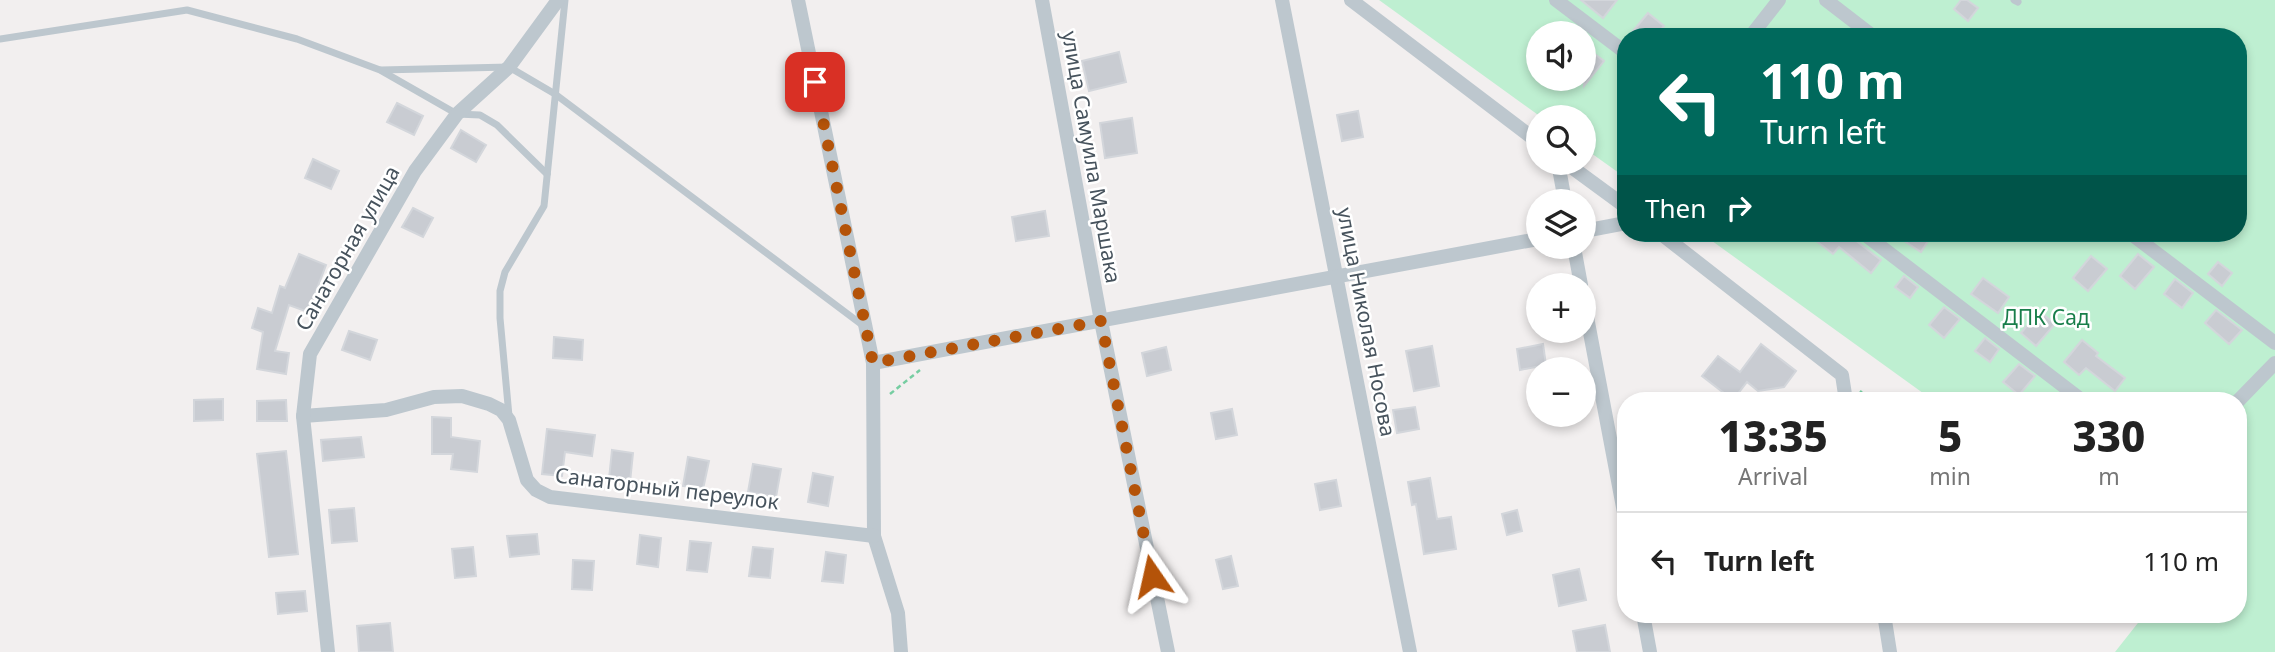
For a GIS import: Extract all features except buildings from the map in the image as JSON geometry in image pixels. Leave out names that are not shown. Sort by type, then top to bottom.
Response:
[{"type":"street","name":"Санаторная улица","points":[[328,652],[303,416],[310,354],[415,171],[457,114],[509,67],[558,0]]},
{"type":"street","points":[[798,0],[873,363],[874,536],[898,613],[901,652]]},
{"type":"street","name":"улица Самуила Маршака","points":[[1042,0],[1101,321],[1168,652]]},
{"type":"street","name":"улица Николая Носова","points":[[1282,0],[1410,652]]},
{"type":"street","points":[[1351,0],[1526,133]]},
{"type":"street","points":[[1556,0],[1617,46]]},
{"type":"street","points":[[1757,28],[1779,0]]},
{"type":"street","points":[[1826,0],[1862,28]]},
{"type":"street","points":[[1582,175],[1617,200]]},
{"type":"street","points":[[1596,229],[1617,225]]},
{"type":"street","points":[[873,363],[1526,241]]},
{"type":"street","points":[[1672,242],[1842,375],[1845,392]]},
{"type":"street","points":[[1875,242],[2071,392]]},
{"type":"street","points":[[2142,242],[2275,343]]},
{"type":"street","points":[[1592,343],[1617,475]]},
{"type":"street","points":[[2247,392],[2275,363]]},
{"type":"street","points":[[303,416],[386,410],[434,397],[461,396],[501,410],[509,420]]},
{"type":"street","name":"Санаторный переулок","points":[[509,420],[527,480],[536,490],[550,497],[874,536]]},
{"type":"street","points":[[1645,623],[1650,652]]},
{"type":"street","points":[[1885,623],[1890,652]]},
{"type":"lane","points":[[509,420],[500,291],[505,272],[544,206],[565,0]]},
{"type":"lane","points":[[0,40],[187,10],[297,39],[380,70],[457,114],[480,115],[497,125],[547,174]]},
{"type":"lane","points":[[380,70],[509,67],[555,94],[865,327]]},
{"type":"path","points":[[873,419],[891,392],[947,349]]},
{"type":"green space","name":"ДПК Сад","points":[[1379,0],[2275,0],[2275,652],[2115,652],[2138,623],[2247,623],[2247,392],[1922,392],[1713,242],[2247,242],[2247,28],[1617,28],[1617,172],[1596,157],[1596,105],[1526,106]]},
{"type":"route","points":[[815,82],[873,363],[1101,321],[1152,576]]}]
